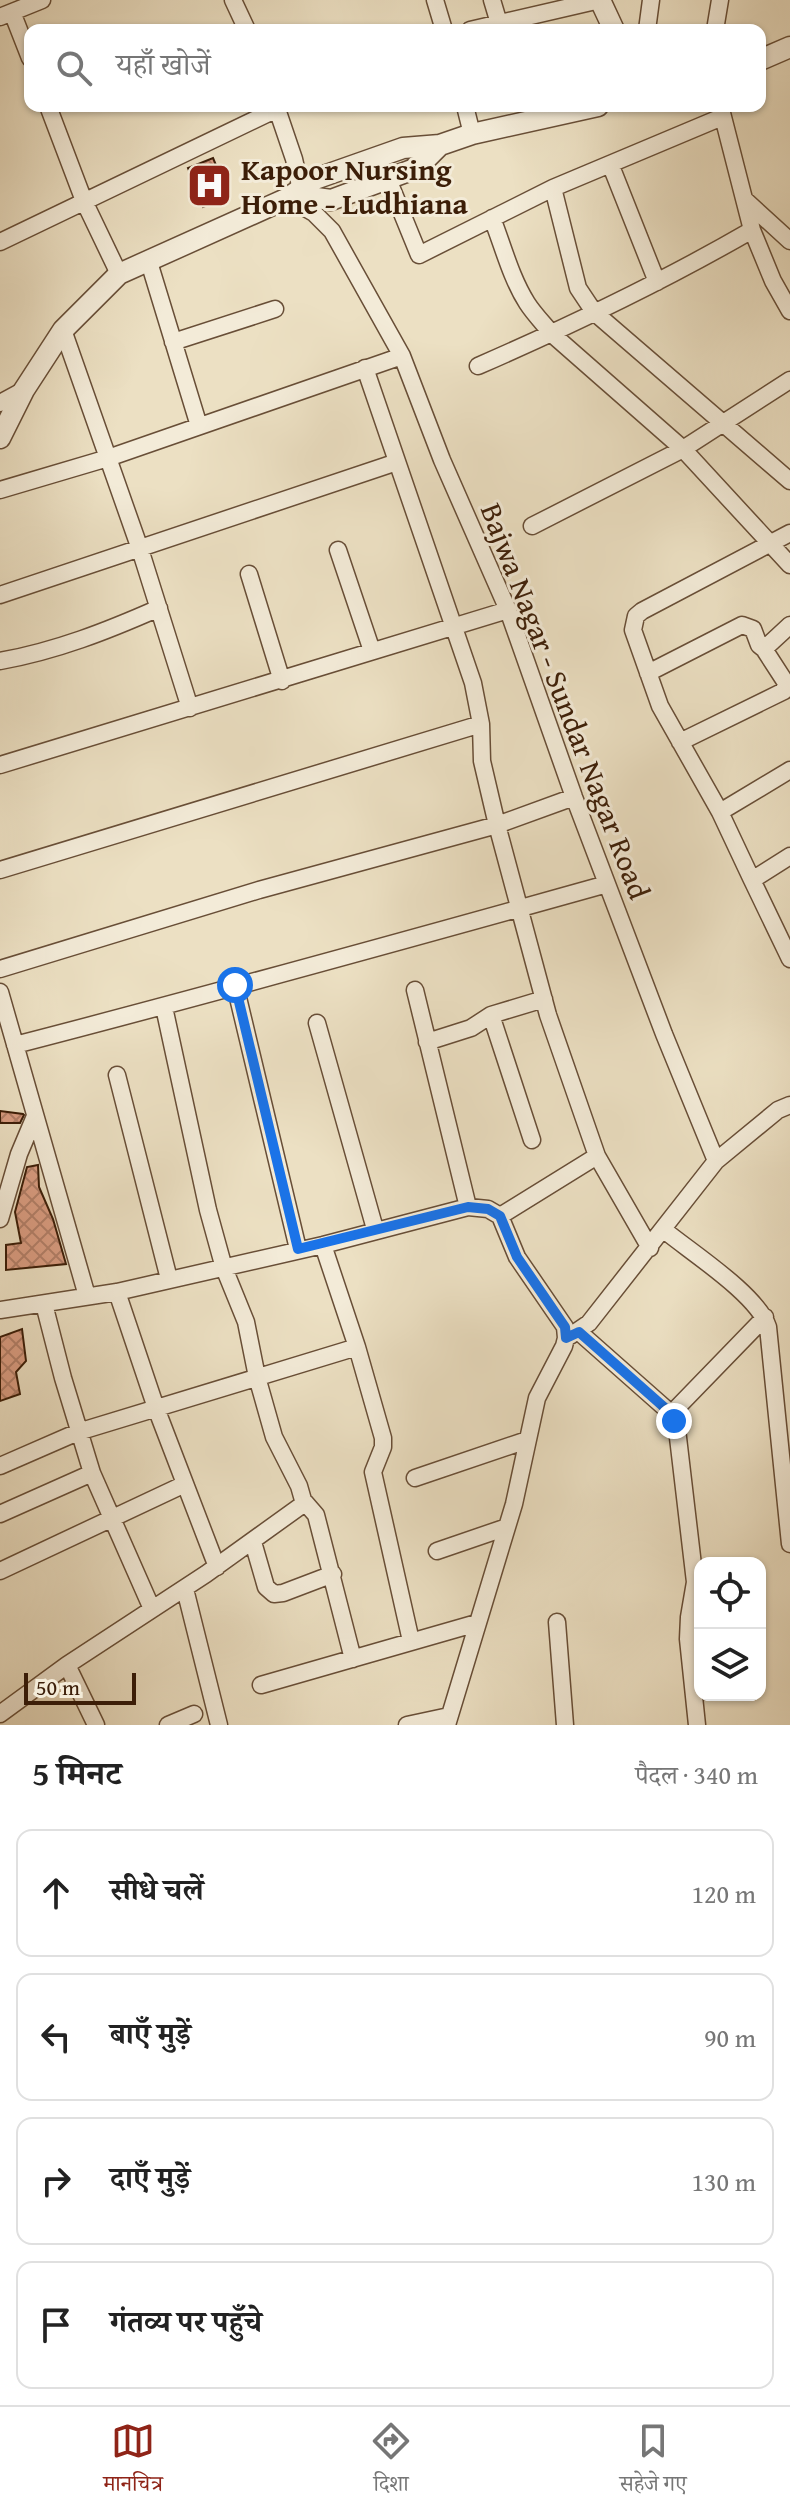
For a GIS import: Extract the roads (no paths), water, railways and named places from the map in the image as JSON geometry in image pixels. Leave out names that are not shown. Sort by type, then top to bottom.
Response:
[{"type":"street","points":[[24,47],[6,15],[42,0]]},
{"type":"street","points":[[233,0],[241,24]]},
{"type":"street","points":[[435,0],[442,24]]},
{"type":"street","points":[[492,0],[499,24]]},
{"type":"street","points":[[511,24],[600,0],[611,24]]},
{"type":"street","points":[[648,24],[651,0]]},
{"type":"street","points":[[716,24],[720,0]]},
{"type":"street","points":[[766,57],[790,47]]},
{"type":"street","points":[[53,112],[84,201],[119,274]]},
{"type":"street","points":[[1,240],[266,112]]},
{"type":"street","points":[[278,112],[294,159],[299,191]]},
{"type":"street","points":[[466,112],[472,134]]},
{"type":"street","points":[[388,179],[419,255],[553,188],[611,166],[720,112]]},
{"type":"street","points":[[722,112],[752,230],[773,281],[790,311]]},
{"type":"street","points":[[0,438],[24,390],[63,330],[119,274],[299,191],[403,148],[440,145],[530,113]]},
{"type":"street","points":[[299,191],[331,200],[417,168],[440,145]]},
{"type":"street","points":[[611,166],[657,282]]},
{"type":"street","points":[[553,188],[578,288],[594,312],[790,481]]},
{"type":"street","name":"Bajwa Nagar - Sundar Nagar Road","points":[[299,191],[314,213],[332,231],[402,356],[442,460],[508,610],[574,797],[716,1161]]},
{"type":"street","points":[[745,200],[790,241]]},
{"type":"street","points":[[492,218],[526,302],[552,334],[683,449],[790,565]]},
{"type":"street","points":[[478,366],[552,334],[657,282],[752,230]]},
{"type":"street","points":[[149,262],[199,426]]},
{"type":"street","points":[[173,342],[275,309]]},
{"type":"street","points":[[63,330],[140,549],[190,708]]},
{"type":"street","points":[[0,490],[108,458],[402,356]]},
{"type":"street","points":[[365,368],[473,683],[481,724],[482,761],[544,999],[597,1156],[650,1248]]},
{"type":"street","points":[[532,526],[683,449],[790,380]]},
{"type":"street","points":[[0,403],[24,390]]},
{"type":"street","points":[[0,595],[397,462]]},
{"type":"street","points":[[790,533],[636,616],[633,630],[660,706],[720,812],[752,880],[782,923],[790,959]]},
{"type":"street","points":[[338,550],[372,651]]},
{"type":"street","points":[[249,574],[282,681]]},
{"type":"street","points":[[0,661],[39,654],[70,644],[159,608]]},
{"type":"street","points":[[0,765],[508,610]]},
{"type":"street","points":[[648,673],[742,625],[753,629],[759,645],[786,683],[784,691],[680,742]]},
{"type":"street","points":[[764,649],[790,625]]},
{"type":"street","points":[[0,870],[481,724]]},
{"type":"street","points":[[720,812],[790,770]]},
{"type":"street","points":[[0,969],[259,890],[497,825],[574,797]]},
{"type":"street","points":[[752,880],[790,856]]},
{"type":"street","points":[[15,1045],[164,1007],[607,884]]},
{"type":"street","points":[[235,985],[298,1249]]},
{"type":"street","points":[[415,990],[468,1207]]},
{"type":"street","points":[[0,992],[87,1296]]},
{"type":"street","points":[[427,1042],[464,1031],[491,1015],[544,999]]},
{"type":"street","points":[[164,1007],[208,1210],[224,1268],[246,1322],[274,1437],[303,1500],[316,1515],[353,1659]]},
{"type":"street","points":[[491,1015],[532,1140]]},
{"type":"street","points":[[317,1023],[375,1229]]},
{"type":"street","points":[[117,1075],[169,1279]]},
{"type":"street","points":[[407,1725],[448,1720],[507,1527],[537,1398],[573,1335],[650,1248],[716,1161],[784,1108]]},
{"type":"street","points":[[0,1219],[19,1154],[35,1116]]},
{"type":"street","points":[[500,1216],[597,1156]]},
{"type":"street","points":[[0,1310],[117,1292],[323,1245],[468,1207],[488,1209],[500,1216],[517,1257],[565,1327],[671,1414],[677,1429],[695,1582],[688,1639],[697,1725]]},
{"type":"street","points":[[664,1230],[752,1300],[765,1317],[790,1544]]},
{"type":"street","points":[[323,1245],[383,1438],[383,1447],[373,1472],[411,1641]]},
{"type":"street","points":[[117,1292],[156,1408],[217,1567]]},
{"type":"street","points":[[44,1304],[92,1473],[152,1609]]},
{"type":"street","points":[[671,1414],[765,1317]]},
{"type":"street","points":[[0,1466],[78,1432],[357,1347]]},
{"type":"street","points":[[415,1478],[527,1440]]},
{"type":"street","points":[[0,1514],[92,1473]]},
{"type":"street","points":[[0,1571],[185,1484]]},
{"type":"street","points":[[0,1714],[67,1665],[253,1542],[294,1513],[303,1500]]},
{"type":"street","points":[[437,1551],[507,1527]]},
{"type":"street","points":[[253,1542],[266,1587],[274,1594],[333,1574]]},
{"type":"street","points":[[185,1589],[219,1725]]},
{"type":"street","points":[[557,1622],[565,1725]]},
{"type":"street","points":[[261,1685],[477,1623]]},
{"type":"street","points":[[67,1665],[96,1725]]},
{"type":"street","points":[[168,1725],[194,1714]]},
{"type":"place","name":"Kapoor Nursing Home - Ludhiana","points":[[210,186]]}]
